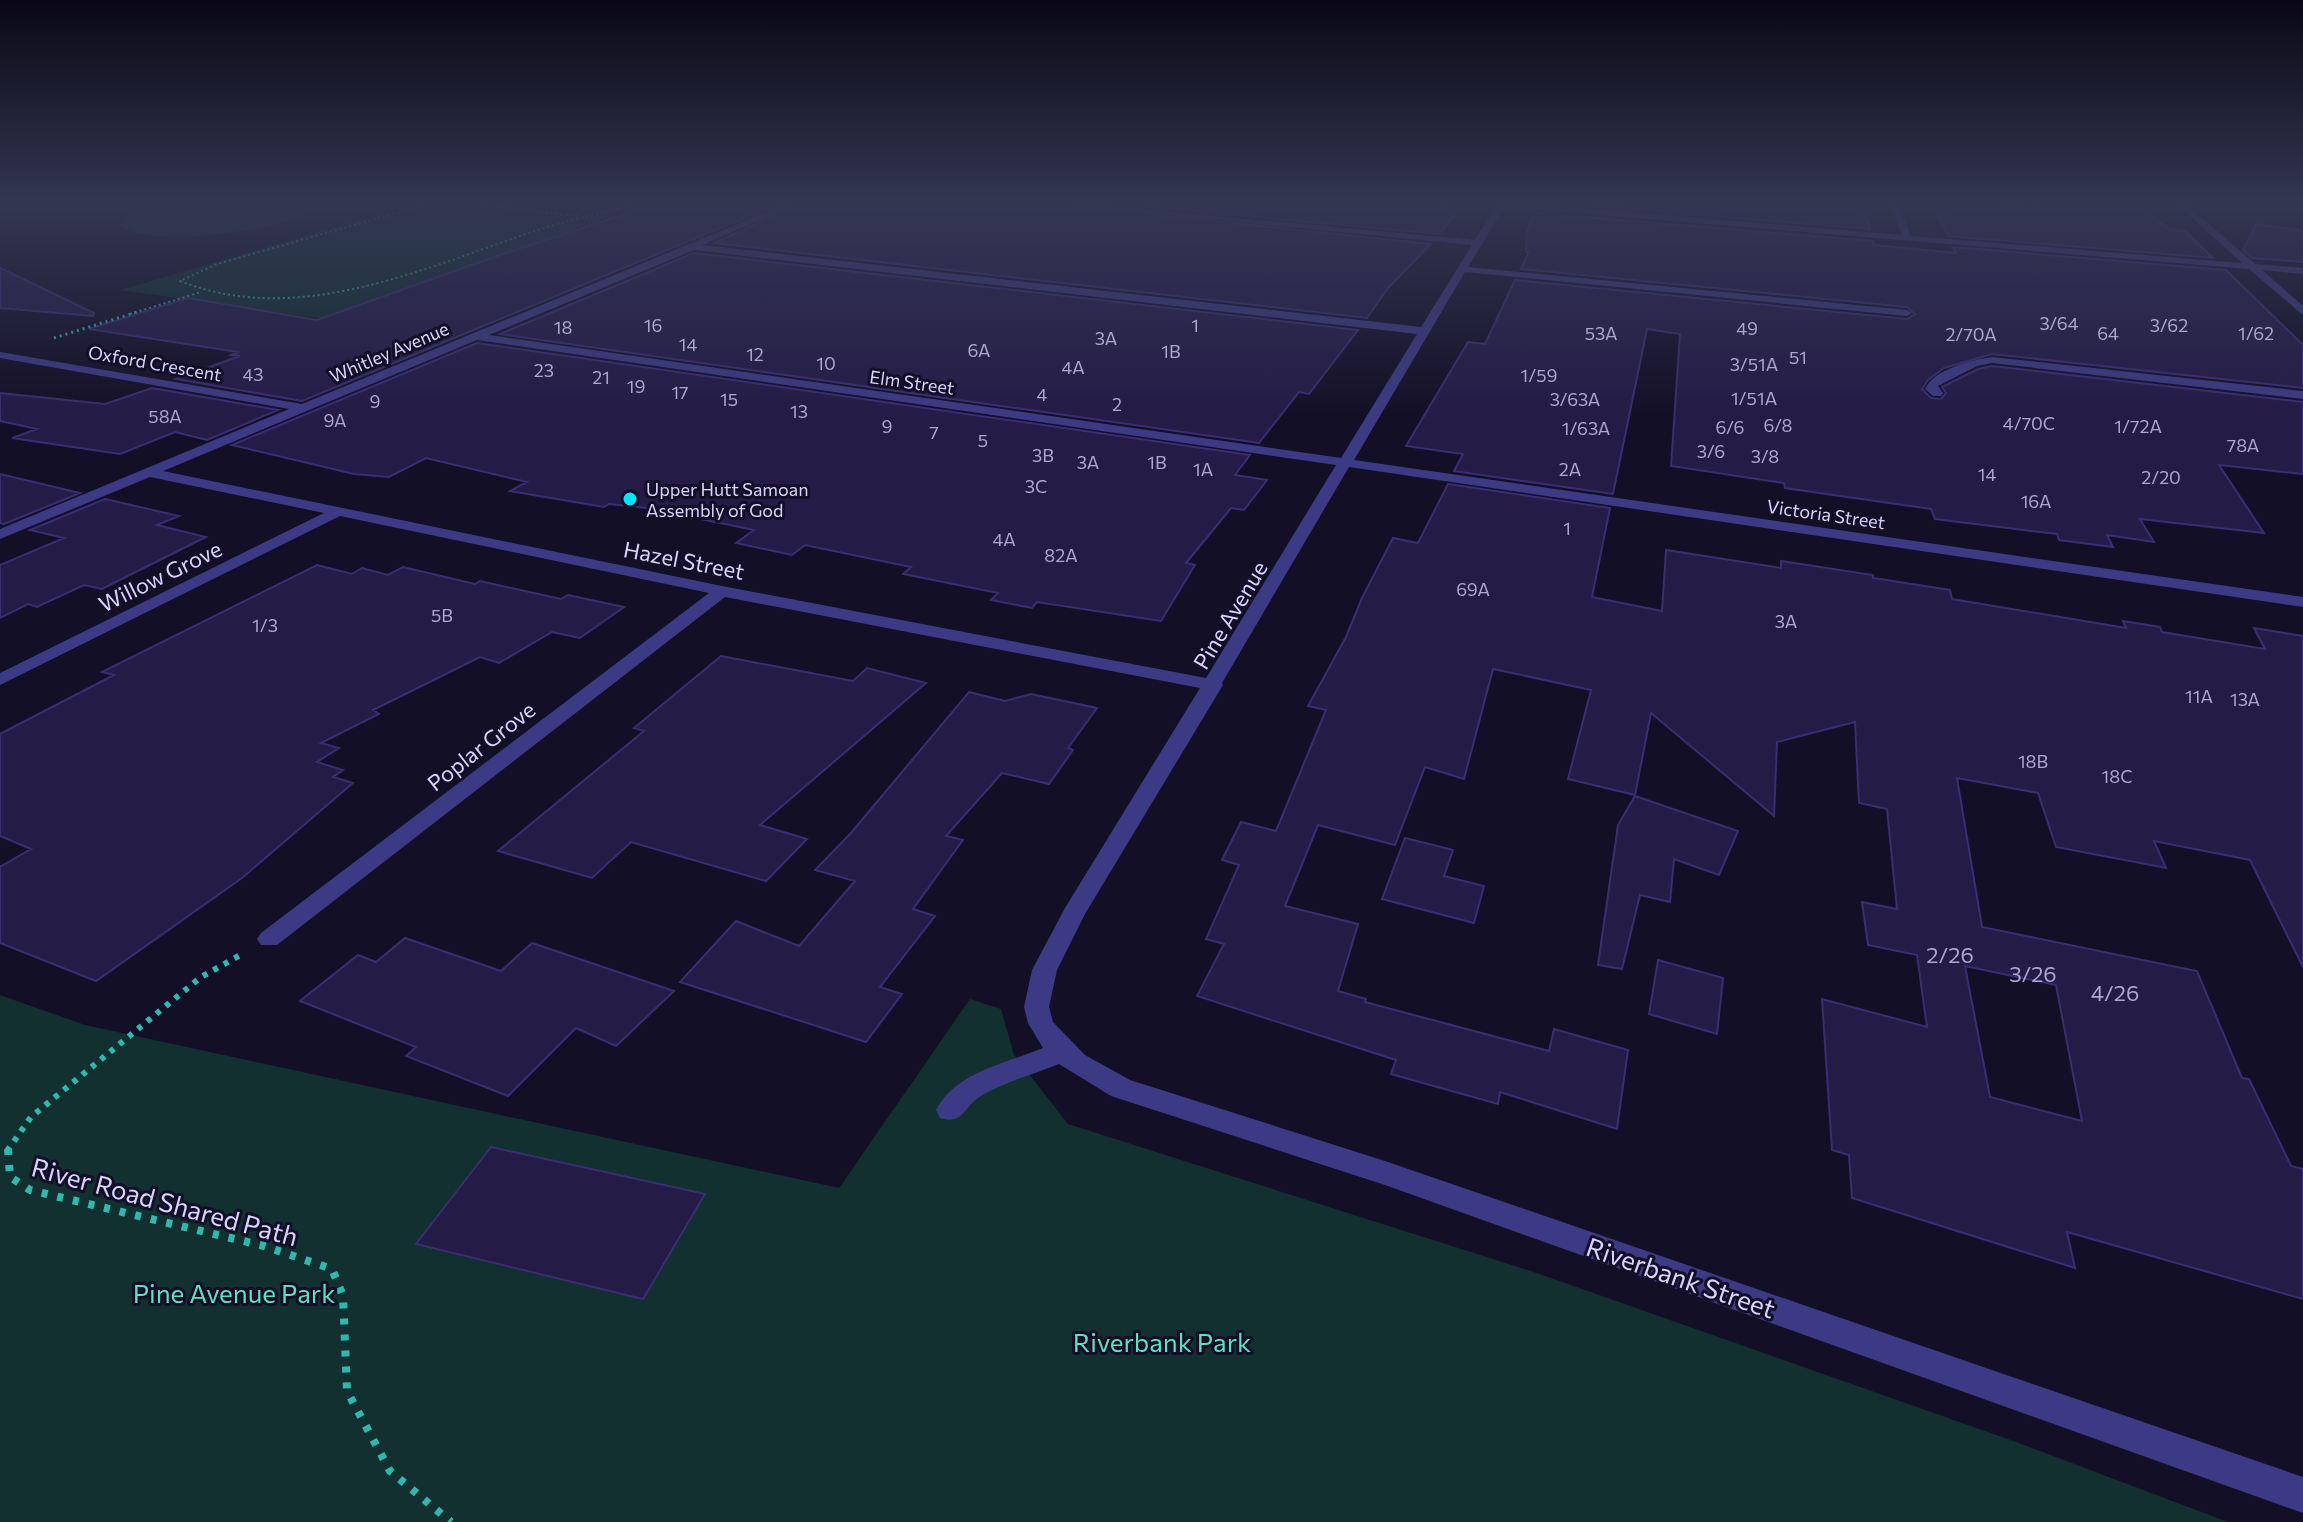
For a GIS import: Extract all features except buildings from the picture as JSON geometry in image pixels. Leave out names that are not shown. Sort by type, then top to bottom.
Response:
[{"type":"street","name":"Whitley Avenue","points":[[0,534],[622,275]]},
{"type":"street","points":[[935,275],[1424,331]]},
{"type":"street","name":"Pine Avenue","points":[[1063,1051],[1046,1034],[1039,1017],[1037,991],[1073,914],[1214,685],[1458,275]]},
{"type":"street","points":[[1523,275],[1907,313]]},
{"type":"street","points":[[2261,275],[2303,312]]},
{"type":"street","name":"Elm Street","points":[[475,336],[1344,464]]},
{"type":"street","name":"Oxford Crescent","points":[[0,355],[303,408]]},
{"type":"street","points":[[1937,393],[1931,389],[1933,384],[1974,363],[1992,360],[2303,395]]},
{"type":"street","name":"Victoria Street","points":[[1344,464],[2303,602]]},
{"type":"street","name":"Hazel Street","points":[[147,472],[722,591],[1214,685]]},
{"type":"street","name":"Willow Grove","points":[[0,680],[339,511]]},
{"type":"street","name":"Poplar Grove","points":[[269,939],[722,591]]},
{"type":"street","points":[[950,1110],[969,1089],[1063,1051]]},
{"type":"street","name":"Riverbank Street","points":[[1063,1051],[1089,1072],[1134,1092],[1385,1173],[2303,1495]]},
{"type":"path","points":[[191,275],[180,279],[188,286],[204,291],[305,297],[356,291],[401,275]]},
{"type":"path","points":[[52,338],[204,291]]},
{"type":"path","name":"River Road Shared Path","points":[[269,939],[201,977],[31,1117],[6,1152],[10,1177],[30,1190],[264,1246],[332,1269],[343,1296],[347,1391],[390,1471],[451,1522]]},
{"type":"green space","points":[[172,275],[446,275],[324,319],[121,290]]},
{"type":"green space","name":"Pine Avenue Park","points":[[0,995],[85,1025],[839,1188],[970,999],[1001,1009],[1014,1055],[1068,1124],[1531,1271],[2019,1443],[2228,1522],[0,1522]]},
{"type":"place","name":"Upper Hutt Samoan Assembly of God","points":[[630,499]]},
{"type":"park label","name":"Riverbank Park","points":[[1162,1341]]}]
